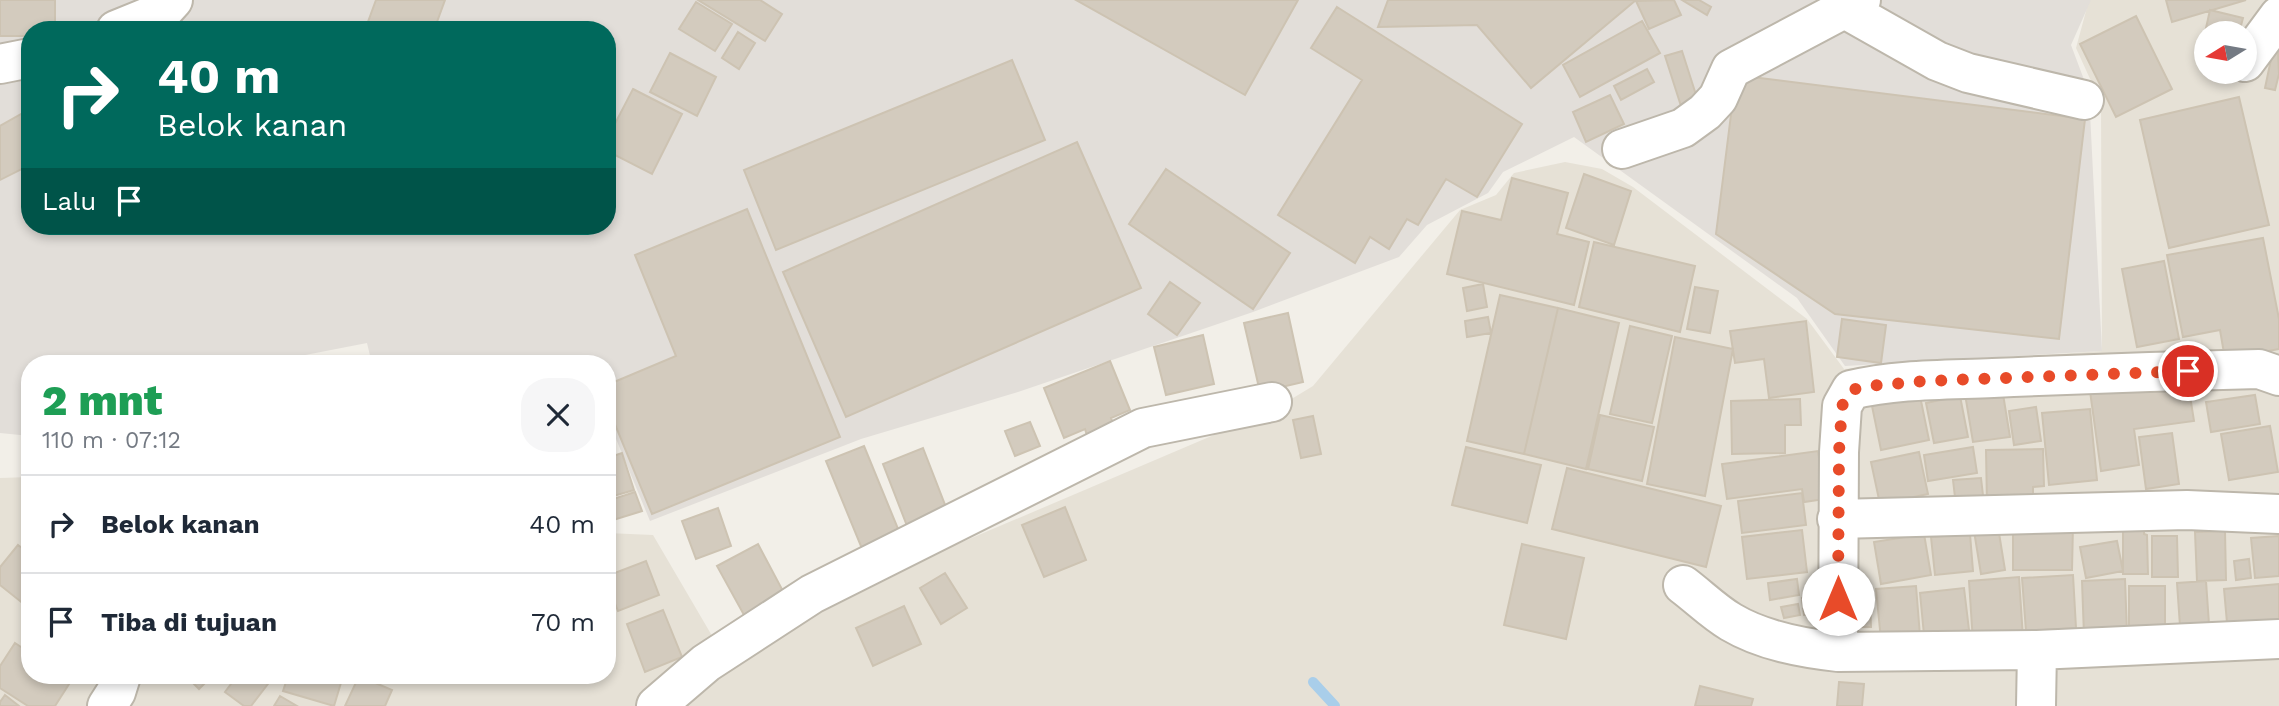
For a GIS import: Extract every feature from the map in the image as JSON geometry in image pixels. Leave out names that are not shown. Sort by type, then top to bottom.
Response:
[{"type":"street","points":[[138,21],[163,11],[173,0]]},
{"type":"street","points":[[1622,149],[1683,128],[1706,112],[1717,98],[1731,69],[1853,4],[1937,61],[1968,73],[2084,100]]},
{"type":"street","points":[[2258,44],[2279,16]]},
{"type":"street","points":[[0,64],[21,60]]},
{"type":"street","points":[[1838,652],[1837,519],[1842,406],[1851,390],[1926,381],[2118,372],[2259,369],[2279,376]]},
{"type":"street","points":[[656,706],[706,663],[812,594],[1143,428],[1272,402]]},
{"type":"street","points":[[1837,519],[2187,510],[2279,514]]},
{"type":"street","points":[[1683,585],[1732,622],[1764,637],[1811,649],[1838,652],[2037,650],[2279,639]]},
{"type":"street","points":[[2036,706],[2037,650]]},
{"type":"shaded area","points":[[0,0],[2091,0],[2071,45],[2089,93],[2102,351],[1845,366],[1797,298],[1574,137],[1503,172],[1488,193],[1427,225],[1399,257],[1253,312],[1018,392],[861,439],[650,521],[616,439],[616,355],[370,355],[367,343],[305,355],[21,355],[21,435],[0,433]]},
{"type":"shaded area","points":[[2089,0],[2279,0],[2279,706],[0,706],[0,478],[21,477],[21,684],[616,684],[616,533],[653,535],[718,646],[1275,409],[1313,386],[1460,210],[1496,195],[1514,173],[1565,162],[1602,169],[1633,187],[1807,319],[1844,369],[2102,351],[2101,103],[2076,48]]},
{"type":"building","points":[[0,0],[55,0],[55,21],[21,21],[21,36],[0,36]]},
{"type":"building","points":[[376,0],[445,0],[437,21],[368,21]]},
{"type":"building","points":[[698,0],[760,0],[782,14],[765,41]]},
{"type":"building","points":[[1076,0],[1298,0],[1245,95]]},
{"type":"building","points":[[1388,0],[1636,0],[1531,88],[1477,25],[1378,27]]},
{"type":"building","points":[[1674,0],[1681,15],[1649,29],[1636,1]]},
{"type":"building","points":[[1682,0],[1699,0],[1711,7],[1707,15]]},
{"type":"building","points":[[2166,0],[2246,0],[2172,22]]},
{"type":"building","points":[[696,2],[732,24],[715,51],[679,29]]},
{"type":"building","points":[[1337,7],[1522,124],[1477,197],[1446,179],[1418,225],[1407,219],[1389,249],[1370,237],[1355,263],[1278,215],[1362,80],[1311,48]]},
{"type":"building","points":[[2210,10],[2243,18],[2242,21],[2208,21]]},
{"type":"building","points":[[2136,16],[2172,89],[2116,117],[2080,44]]},
{"type":"building","points":[[1642,21],[1660,53],[1580,97],[1563,65]]},
{"type":"building","points":[[2277,31],[2279,74],[2275,90],[2265,88]]},
{"type":"building","points":[[738,32],[755,43],[739,69],[722,58]]},
{"type":"building","points":[[1682,51],[1698,101],[1681,106],[1665,56]]},
{"type":"building","points":[[670,53],[716,77],[697,116],[650,92]]},
{"type":"building","points":[[1012,60],[1045,140],[776,250],[744,170]]},
{"type":"building","points":[[1647,69],[1654,82],[1621,100],[1614,86]]},
{"type":"building","points":[[1736,75],[2085,119],[2059,339],[1835,314],[1716,234]]},
{"type":"building","points":[[633,89],[682,114],[652,174],[616,156],[616,122]]},
{"type":"building","points":[[1610,95],[1624,124],[1586,142],[1573,112]]},
{"type":"building","points":[[2239,97],[2269,225],[2169,248],[2140,120]]},
{"type":"building","points":[[21,114],[21,170],[0,180],[0,126]]},
{"type":"building","points":[[1077,142],[1141,288],[846,417],[783,272]]},
{"type":"building","points":[[1166,169],[1290,253],[1253,309],[1129,224]]},
{"type":"building","points":[[1584,174],[1631,191],[1614,245],[1566,228]]},
{"type":"building","points":[[1512,178],[1568,193],[1557,234],[1589,242],[1574,305],[1447,274],[1462,211],[1501,220]]},
{"type":"building","points":[[747,209],[840,437],[652,514],[616,427],[616,381],[676,356],[635,255]]},
{"type":"building","points":[[2263,238],[2279,319],[2279,349],[2225,359],[2220,330],[2183,337],[2167,255]]},
{"type":"building","points":[[1594,242],[1695,266],[1680,332],[1579,307]]},
{"type":"building","points":[[2164,261],[2179,339],[2137,347],[2122,269]]},
{"type":"building","points":[[1170,282],[1200,303],[1177,335],[1148,314]]},
{"type":"building","points":[[1483,284],[1487,307],[1467,311],[1463,288]]},
{"type":"building","points":[[1695,287],[1718,291],[1710,333],[1687,329]]},
{"type":"building","points":[[1500,295],[1558,308],[1524,454],[1467,441]]},
{"type":"building","points":[[1558,308],[1619,323],[1586,469],[1524,454]]},
{"type":"building","points":[[1288,313],[1303,382],[1260,392],[1244,323]]},
{"type":"building","points":[[1488,317],[1491,333],[1467,337],[1465,321]]},
{"type":"building","points":[[1842,319],[1886,325],[1881,363],[1837,357]]},
{"type":"building","points":[[1806,321],[1814,392],[1769,398],[1764,359],[1735,363],[1730,331]]},
{"type":"building","points":[[1630,326],[1672,336],[1652,423],[1610,414]]},
{"type":"building","points":[[1203,335],[1214,384],[1166,395],[1154,347]]},
{"type":"building","points":[[1675,337],[1733,349],[1705,496],[1647,484]]},
{"type":"building","points":[[1110,361],[1130,410],[1111,418],[1116,431],[1089,442],[1085,429],[1064,438],[1044,388]]},
{"type":"building","points":[[2187,377],[2194,421],[2134,429],[2139,465],[2101,471],[2090,391]]},
{"type":"building","points":[[2002,388],[2010,437],[1973,442],[1965,394]]},
{"type":"building","points":[[2255,395],[2260,424],[2211,432],[2206,402]]},
{"type":"building","points":[[1920,396],[1929,440],[1881,450],[1872,406]]},
{"type":"building","points":[[1960,396],[1968,437],[1934,443],[1926,403]]},
{"type":"building","points":[[1800,399],[1801,425],[1785,425],[1785,453],[1732,454],[1731,401]]},
{"type":"building","points":[[2036,407],[2041,441],[2014,445],[2009,411]]},
{"type":"building","points":[[2090,409],[2097,480],[2049,485],[2042,413]]},
{"type":"building","points":[[1600,415],[1654,427],[1642,481],[1588,469]]},
{"type":"building","points":[[1313,416],[1321,454],[1301,458],[1293,420]]},
{"type":"building","points":[[1030,422],[1040,446],[1015,456],[1005,431]]},
{"type":"building","points":[[2270,426],[2278,472],[2229,480],[2221,434]]},
{"type":"building","points":[[2172,433],[2179,484],[2146,489],[2139,437]]},
{"type":"building","points":[[864,446],[903,541],[865,556],[826,461]]},
{"type":"building","points":[[1466,447],[1541,465],[1527,523],[1452,505]]},
{"type":"building","points":[[1973,447],[1977,473],[1928,481],[1924,455]]},
{"type":"building","points":[[923,448],[949,515],[909,531],[883,464]]},
{"type":"building","points":[[2043,449],[2044,486],[2033,487],[2033,504],[1987,505],[1986,450]]},
{"type":"building","points":[[1818,451],[1825,499],[1804,502],[1802,489],[1727,499],[1722,464]]},
{"type":"building","points":[[1919,452],[1928,494],[1880,504],[1871,462]]},
{"type":"building","points":[[622,453],[634,490],[616,495],[616,455]]},
{"type":"building","points":[[1567,468],[1721,506],[1706,567],[1552,529]]},
{"type":"building","points":[[1981,478],[1984,504],[1956,506],[1953,480]]},
{"type":"building","points":[[635,492],[642,511],[616,519],[616,498]]},
{"type":"building","points":[[1802,493],[1806,525],[1742,533],[1738,501]]},
{"type":"building","points":[[1065,507],[1086,560],[1044,577],[1022,525]]},
{"type":"building","points":[[718,508],[731,546],[696,559],[682,521]]},
{"type":"building","points":[[2123,524],[2144,524],[2144,534],[2147,535],[2148,574],[2123,574]]},
{"type":"building","points":[[2013,525],[2073,525],[2072,570],[2013,570]]},
{"type":"building","points":[[1998,527],[2005,570],[1981,574],[1974,531]]},
{"type":"building","points":[[1802,530],[1807,572],[1747,579],[1742,537]]},
{"type":"building","points":[[2225,531],[2226,580],[2197,581],[2195,532]]},
{"type":"building","points":[[1924,534],[1931,575],[1881,584],[1874,542]]},
{"type":"building","points":[[1970,534],[1973,571],[1935,575],[1931,537]]},
{"type":"building","points":[[2152,536],[2177,536],[2178,577],[2152,577]]},
{"type":"building","points":[[2279,536],[2279,576],[2255,578],[2251,538]]},
{"type":"building","points":[[2117,541],[2123,571],[2086,578],[2080,547]]},
{"type":"building","points":[[758,544],[784,593],[744,615],[717,566]]},
{"type":"building","points":[[1522,544],[1584,558],[1566,639],[1504,625]]},
{"type":"building","points":[[18,545],[21,547],[21,602],[0,585],[0,567]]},
{"type":"building","points":[[2249,559],[2251,578],[2236,580],[2234,561]]},
{"type":"building","points":[[646,561],[659,595],[618,611],[616,573]]},
{"type":"building","points":[[945,573],[967,608],[941,624],[920,588]]},
{"type":"building","points":[[2073,575],[2076,628],[2026,631],[2022,578]]},
{"type":"building","points":[[2019,577],[2023,638],[1973,642],[1969,581]]},
{"type":"building","points":[[1797,579],[1799,595],[1770,600],[1768,583]]},
{"type":"building","points":[[2125,579],[2127,633],[2084,635],[2082,581]]},
{"type":"building","points":[[2206,581],[2209,624],[2180,626],[2177,583]]},
{"type":"building","points":[[2279,584],[2279,629],[2228,634],[2224,589]]},
{"type":"building","points":[[1916,586],[1920,636],[1881,640],[1876,589]]},
{"type":"building","points":[[2129,586],[2165,586],[2165,630],[2129,631]]},
{"type":"building","points":[[1964,588],[1969,630],[1924,635],[1920,593]]},
{"type":"building","points":[[1812,596],[1814,614],[1804,615],[1802,598]]},
{"type":"building","points":[[1870,599],[1871,627],[1853,627],[1852,600]]},
{"type":"building","points":[[1798,604],[1800,615],[1784,618],[1781,607]]},
{"type":"building","points":[[904,606],[921,644],[873,666],[856,628]]},
{"type":"building","points":[[663,610],[682,657],[645,672],[627,624]]},
{"type":"building","points":[[15,643],[21,647],[21,684],[69,684],[55,706],[28,706],[0,688],[0,666]]},
{"type":"building","points":[[1839,682],[1864,684],[1862,706],[1837,706]]},
{"type":"building","points":[[231,684],[268,684],[251,706],[244,706],[225,692]]},
{"type":"building","points":[[285,684],[341,684],[334,706],[283,691]]},
{"type":"building","points":[[355,684],[378,684],[392,690],[385,706],[345,706]]},
{"type":"building","points":[[1700,686],[1753,699],[1751,706],[1695,706]]},
{"type":"building","points":[[5,695],[19,706],[0,706]]},
{"type":"building","points":[[280,696],[297,706],[274,706]]},
{"type":"waterway","points":[[1313,682],[1335,706]]},
{"type":"route","points":[[1838,599],[1839,452],[1842,406],[1851,390],[1926,381],[2188,371]]}]
